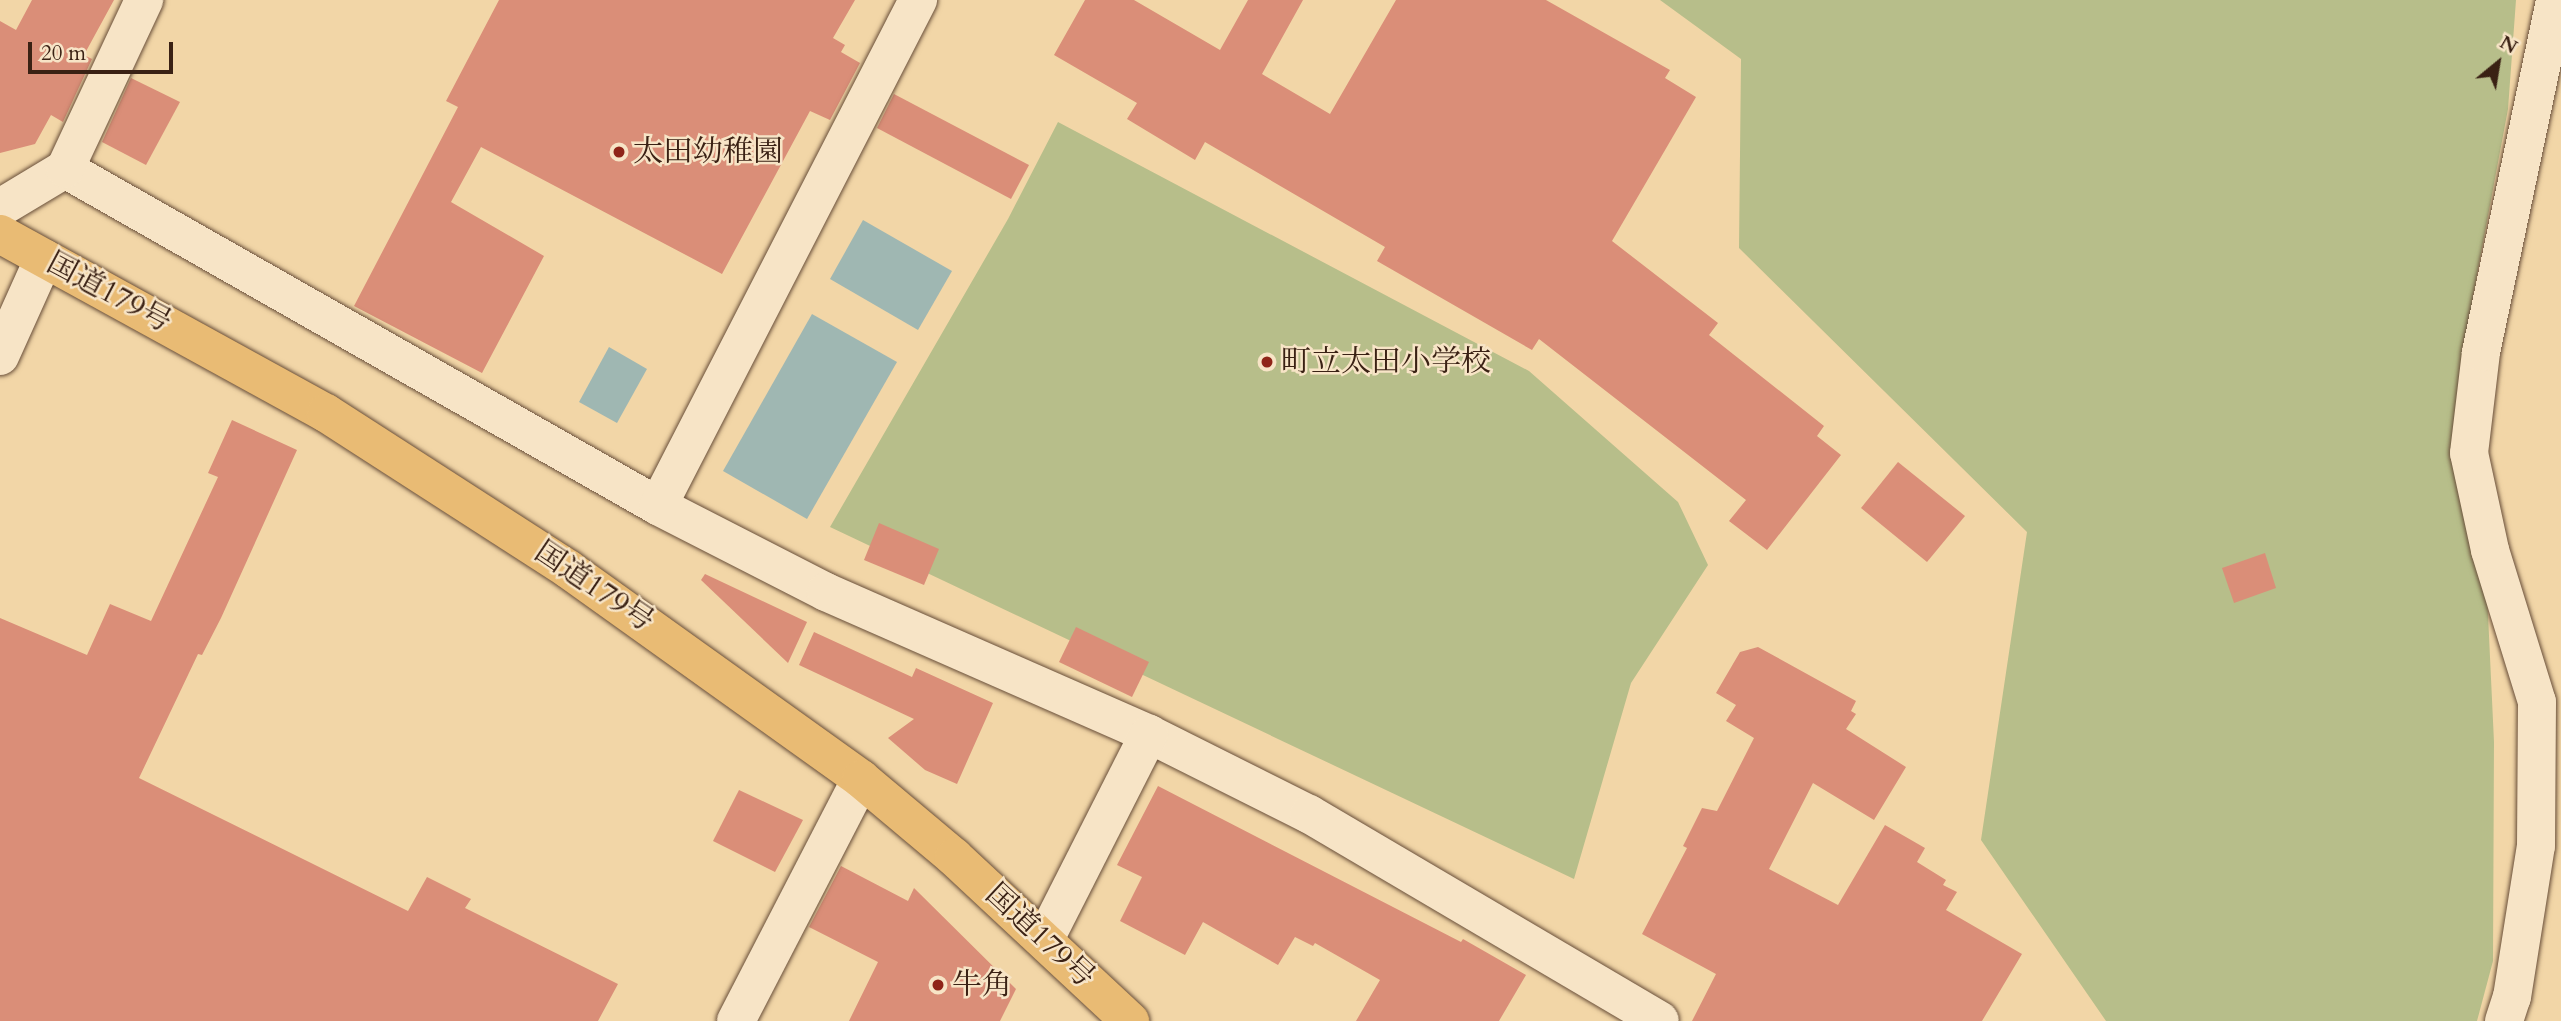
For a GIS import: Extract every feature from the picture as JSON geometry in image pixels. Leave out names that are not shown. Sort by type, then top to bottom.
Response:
[{"type":"highway","name":"国道179号","points":[[0,234],[326,413],[448,490],[716,671],[861,779],[1045,939],[1130,1021]]},
{"type":"street","points":[[0,208],[65,169],[144,0]]},
{"type":"street","points":[[657,506],[918,0]]},
{"type":"street","points":[[2504,1021],[2512,998],[2536,846],[2537,702],[2490,550],[2469,453],[2481,352],[2556,0]]},
{"type":"street","points":[[65,169],[657,506],[826,592],[1149,734],[1309,814],[1655,1020]]},
{"type":"street","points":[[0,356],[44,258]]},
{"type":"street","points":[[1045,939],[1149,734]]},
{"type":"street","points":[[736,1021],[861,779]]},
{"type":"green space","points":[[1660,0],[2516,0],[2508,109],[2473,296],[2494,742],[2493,961],[2477,1021],[2106,1021],[1981,840],[2027,532],[1739,248],[1741,59]]},
{"type":"green space","points":[[1058,122],[1529,371],[1678,502],[1708,565],[1631,683],[1574,879],[830,527],[1008,219]]},
{"type":"water","points":[[863,220],[952,271],[918,330],[830,279]]},
{"type":"water","points":[[812,314],[897,362],[807,519],[723,471]]},
{"type":"water","points":[[609,347],[647,369],[617,423],[579,402]]},
{"type":"building","points":[[32,0],[114,0],[84,55],[92,59],[63,122],[51,115],[35,144],[0,153],[0,21],[16,30]]},
{"type":"building","name":"太田幼稚園","points":[[499,0],[855,0],[833,38],[845,45],[841,52],[860,63],[830,120],[810,111],[722,274],[481,147],[451,202],[544,256],[482,373],[354,306],[458,107],[446,101]]},
{"type":"building","points":[[1085,0],[1134,0],[1220,50],[1248,0],[1303,0],[1262,74],[1330,114],[1396,0],[1546,0],[1670,70],[1665,78],[1696,97],[1612,241],[1718,323],[1709,335],[1824,426],[1817,436],[1841,455],[1767,550],[1729,521],[1746,500],[1539,339],[1532,350],[1377,261],[1385,247],[1205,142],[1195,160],[1127,119],[1137,103],[1054,55]]},
{"type":"building","points":[[131,78],[180,102],[146,165],[102,142]]},
{"type":"building","points":[[894,94],[1029,165],[1011,199],[877,128]]},
{"type":"building","points":[[232,420],[297,450],[221,618],[202,655],[198,654],[139,778],[408,911],[427,877],[471,899],[465,908],[618,984],[598,1021],[0,1021],[0,618],[87,655],[110,604],[151,621],[218,477],[208,473]]},
{"type":"building","points":[[1898,462],[1965,516],[1927,562],[1861,508]]},
{"type":"building","points":[[879,523],[939,549],[924,585],[864,560]]},
{"type":"building","points":[[2265,553],[2276,588],[2234,603],[2222,568]]},
{"type":"building","points":[[705,574],[807,622],[788,663],[701,580]]},
{"type":"building","points":[[1076,627],[1149,662],[1132,697],[1059,662]]},
{"type":"building","points":[[814,632],[912,677],[916,668],[993,703],[957,784],[925,770],[888,738],[914,719],[799,665]]},
{"type":"building","points":[[1758,647],[1856,701],[1851,711],[1856,714],[1846,729],[1906,767],[1874,820],[1813,783],[1769,869],[1838,905],[1885,825],[1925,848],[1917,862],[1946,880],[1943,885],[1957,892],[1946,910],[2022,954],[1982,1021],[1692,1021],[1716,974],[1642,934],[1687,848],[1683,846],[1702,808],[1717,811],[1754,738],[1726,721],[1736,705],[1716,693],[1740,652]]},
{"type":"building","points":[[1158,786],[1461,942],[1463,939],[1526,975],[1499,1021],[1356,1021],[1380,980],[1315,943],[1313,946],[1295,937],[1278,965],[1203,922],[1185,955],[1120,921],[1142,877],[1117,865]]},
{"type":"building","points":[[739,790],[803,820],[775,872],[713,841]]},
{"type":"building","points":[[841,866],[908,901],[914,888],[1016,989],[1000,1021],[849,1021],[878,962],[809,927]]},
{"type":"place","name":"太田幼稚園","points":[[619,152]]},
{"type":"place","name":"町立太田小学校","points":[[1267,362]]},
{"type":"place","name":"牛角","points":[[938,985]]}]
